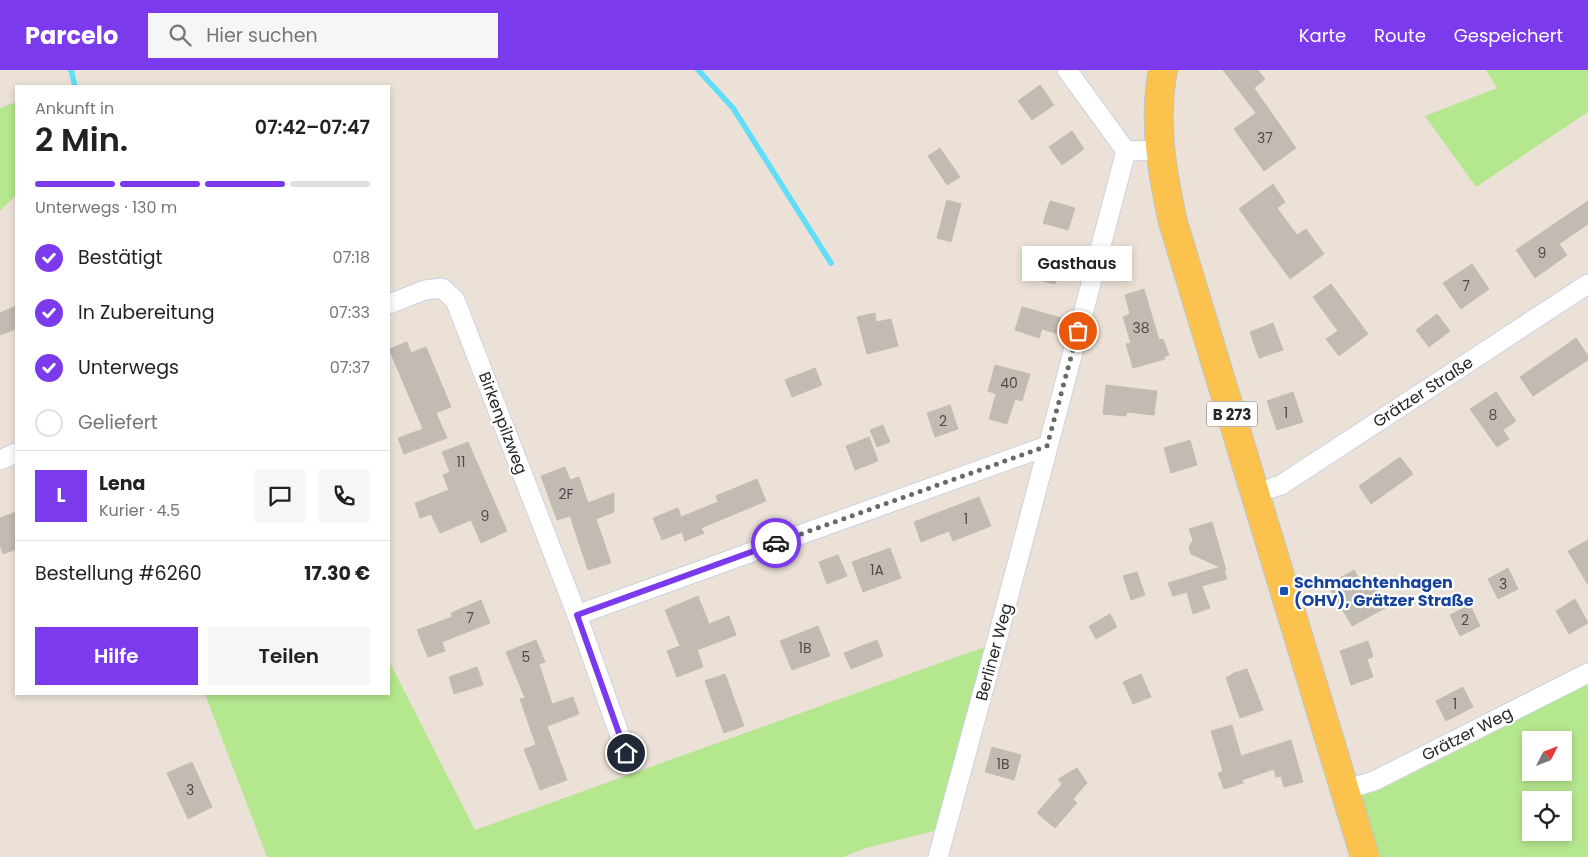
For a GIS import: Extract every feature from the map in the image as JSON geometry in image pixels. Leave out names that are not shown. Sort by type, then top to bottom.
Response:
[{"type":"main road","name":"B 273","points":[[1163,70],[1159,119],[1159,150],[1173,222],[1365,857]]},
{"type":"street","points":[[1066,70],[1126,151],[1159,150]]},
{"type":"street","name":"Berliner Weg","points":[[938,857],[1126,151]]},
{"type":"street","name":"Grätzer Straße","points":[[1256,493],[1281,485],[1588,284]]},
{"type":"street","name":"Birkenpilzweg","points":[[390,304],[426,290],[442,288],[455,300],[577,615],[626,753]]},
{"type":"street","points":[[577,615],[1047,446]]},
{"type":"street","points":[[0,460],[15,454]]},
{"type":"street","name":"Grätzer Weg","points":[[1344,790],[1374,781],[1588,673]]},
{"type":"green space","points":[[1486,70],[1588,70],[1588,112],[1476,187],[1425,116],[1497,88]]},
{"type":"green space","points":[[15,102],[15,196],[0,211],[0,108]]},
{"type":"green space","points":[[990,645],[938,830],[866,848],[843,857],[267,857],[205,695],[390,695],[390,663],[475,830]]},
{"type":"green space","points":[[1588,681],[1588,857],[1370,857],[1353,800],[1501,723]]},
{"type":"building","points":[[1223,70],[1258,70],[1265,79],[1254,88],[1296,148],[1264,171],[1234,129],[1256,113]]},
{"type":"building","points":[[1040,85],[1054,105],[1032,120],[1018,101]]},
{"type":"building","points":[[1072,131],[1084,149],[1062,165],[1049,147]]},
{"type":"building","points":[[940,148],[960,177],[947,185],[928,156]]},
{"type":"building","points":[[1273,184],[1285,202],[1277,208],[1297,235],[1306,229],[1324,254],[1290,279],[1239,209]]},
{"type":"building","points":[[947,200],[961,204],[951,242],[937,238]]},
{"type":"building","points":[[1050,201],[1075,208],[1068,230],[1043,223]]},
{"type":"building","points":[[1588,201],[1588,224],[1559,244],[1567,255],[1535,278],[1516,250]]},
{"type":"building","points":[[1034,253],[1062,260],[1055,284],[1028,277]]},
{"type":"building","points":[[1472,264],[1489,289],[1461,309],[1443,283]]},
{"type":"building","points":[[1331,284],[1368,334],[1339,356],[1326,339],[1338,331],[1313,297]]},
{"type":"building","points":[[1144,289],[1159,340],[1163,339],[1169,355],[1164,357],[1165,359],[1133,368],[1126,344],[1131,343],[1123,317],[1130,314],[1125,295]]},
{"type":"building","points":[[15,306],[15,329],[0,335],[0,313]]},
{"type":"building","points":[[1022,307],[1065,319],[1061,335],[1042,329],[1039,338],[1015,330]]},
{"type":"building","points":[[875,313],[876,322],[891,319],[898,346],[867,354],[857,317]]},
{"type":"building","points":[[1437,314],[1450,331],[1429,347],[1416,330]]},
{"type":"building","points":[[1273,323],[1283,350],[1259,358],[1250,332]]},
{"type":"building","points":[[1576,338],[1588,356],[1588,360],[1533,396],[1520,377]]},
{"type":"building","points":[[407,342],[411,353],[426,347],[451,407],[436,413],[447,438],[404,454],[398,438],[423,429],[390,349]]},
{"type":"building","points":[[995,365],[1030,374],[1022,401],[1015,399],[1007,424],[989,419],[996,394],[988,391]]},
{"type":"building","points":[[815,368],[822,385],[792,397],[785,380]]},
{"type":"building","points":[[1106,385],[1157,391],[1154,415],[1127,412],[1126,416],[1103,414]]},
{"type":"building","points":[[1293,392],[1303,422],[1277,430],[1267,401]]},
{"type":"building","points":[[1496,392],[1516,421],[1503,430],[1509,439],[1497,447],[1470,409]]},
{"type":"building","points":[[950,405],[958,429],[935,437],[927,413]]},
{"type":"building","points":[[883,425],[890,442],[877,447],[870,430]]},
{"type":"building","points":[[869,437],[878,461],[855,470],[846,446]]},
{"type":"building","points":[[1190,440],[1197,465],[1171,473],[1164,448]]},
{"type":"building","points":[[468,442],[507,531],[481,543],[471,520],[440,533],[431,514],[420,518],[415,503],[449,490],[443,475],[450,472],[442,452]]},
{"type":"building","points":[[1400,457],[1413,474],[1371,504],[1359,486]]},
{"type":"building","points":[[565,467],[570,480],[579,477],[588,503],[614,493],[614,512],[596,519],[611,563],[588,570],[570,516],[557,520],[541,476]]},
{"type":"building","points":[[757,479],[766,501],[701,528],[704,533],[685,541],[682,532],[662,540],[653,518],[678,508],[681,517],[718,502],[716,496]]},
{"type":"building","points":[[979,497],[991,526],[953,541],[949,531],[921,542],[914,522]]},
{"type":"building","points":[[15,512],[15,549],[3,554],[0,545],[0,518]]},
{"type":"building","points":[[1212,522],[1227,579],[1202,586],[1210,608],[1193,614],[1187,592],[1173,596],[1168,583],[1220,567],[1191,554],[1189,547],[1193,540],[1189,529]]},
{"type":"building","points":[[1588,540],[1588,585],[1568,551]]},
{"type":"building","points":[[890,548],[901,578],[863,592],[852,562]]},
{"type":"building","points":[[838,555],[847,576],[827,584],[819,562]]},
{"type":"building","points":[[1508,568],[1518,589],[1498,599],[1488,579]]},
{"type":"building","points":[[1354,570],[1361,582],[1369,578],[1385,608],[1352,626],[1328,585]]},
{"type":"building","points":[[1137,572],[1145,595],[1131,600],[1123,576]]},
{"type":"building","points":[[698,596],[709,624],[729,616],[736,635],[697,650],[703,667],[677,677],[667,651],[680,646],[665,610]]},
{"type":"building","points":[[1575,599],[1588,623],[1569,634],[1556,611]]},
{"type":"building","points":[[481,600],[490,623],[442,642],[445,651],[428,657],[417,630],[452,617],[451,613]]},
{"type":"building","points":[[1470,605],[1480,626],[1460,636],[1450,615]]},
{"type":"building","points":[[1110,614],[1117,627],[1096,639],[1089,626]]},
{"type":"building","points":[[818,626],[830,656],[792,670],[780,641]]},
{"type":"building","points":[[536,640],[545,662],[539,664],[552,704],[573,697],[579,714],[547,726],[567,780],[540,790],[524,749],[536,745],[520,699],[525,698],[506,652]]},
{"type":"building","points":[[877,640],[883,656],[851,669],[844,653]]},
{"type":"building","points":[[1368,641],[1373,657],[1367,659],[1373,677],[1351,685],[1340,651]]},
{"type":"building","points":[[477,667],[483,685],[454,694],[449,677]]},
{"type":"building","points":[[1247,669],[1263,710],[1240,718],[1226,678]]},
{"type":"building","points":[[725,674],[744,726],[724,733],[705,681]]},
{"type":"building","points":[[1141,674],[1151,697],[1133,704],[1123,682]]},
{"type":"building","points":[[1463,687],[1473,707],[1446,721],[1436,701]]},
{"type":"building","points":[[1232,725],[1241,756],[1291,740],[1303,782],[1284,787],[1281,776],[1276,777],[1274,769],[1242,780],[1243,783],[1224,789],[1218,773],[1223,771],[1211,731]]},
{"type":"building","points":[[992,747],[1021,755],[1014,780],[985,772]]},
{"type":"building","points":[[192,762],[212,807],[188,819],[167,773]]},
{"type":"building","points":[[1077,768],[1087,783],[1073,799],[1077,803],[1055,828],[1037,813],[1062,784],[1058,779]]},
{"type":"waterway","points":[[71,70],[75,85]]},
{"type":"waterway","points":[[698,70],[733,108],[831,263]]},
{"type":"way so far","points":[[776,543],[1047,446],[1078,331]]},
{"type":"place","name":"Gasthaus","points":[[1078,331]]},
{"type":"place","name":"Schmachtenhagen (OHV), Grätzer Straße","points":[[1284,591]]},
{"type":"route","points":[[626,753],[577,615],[776,543]]}]
